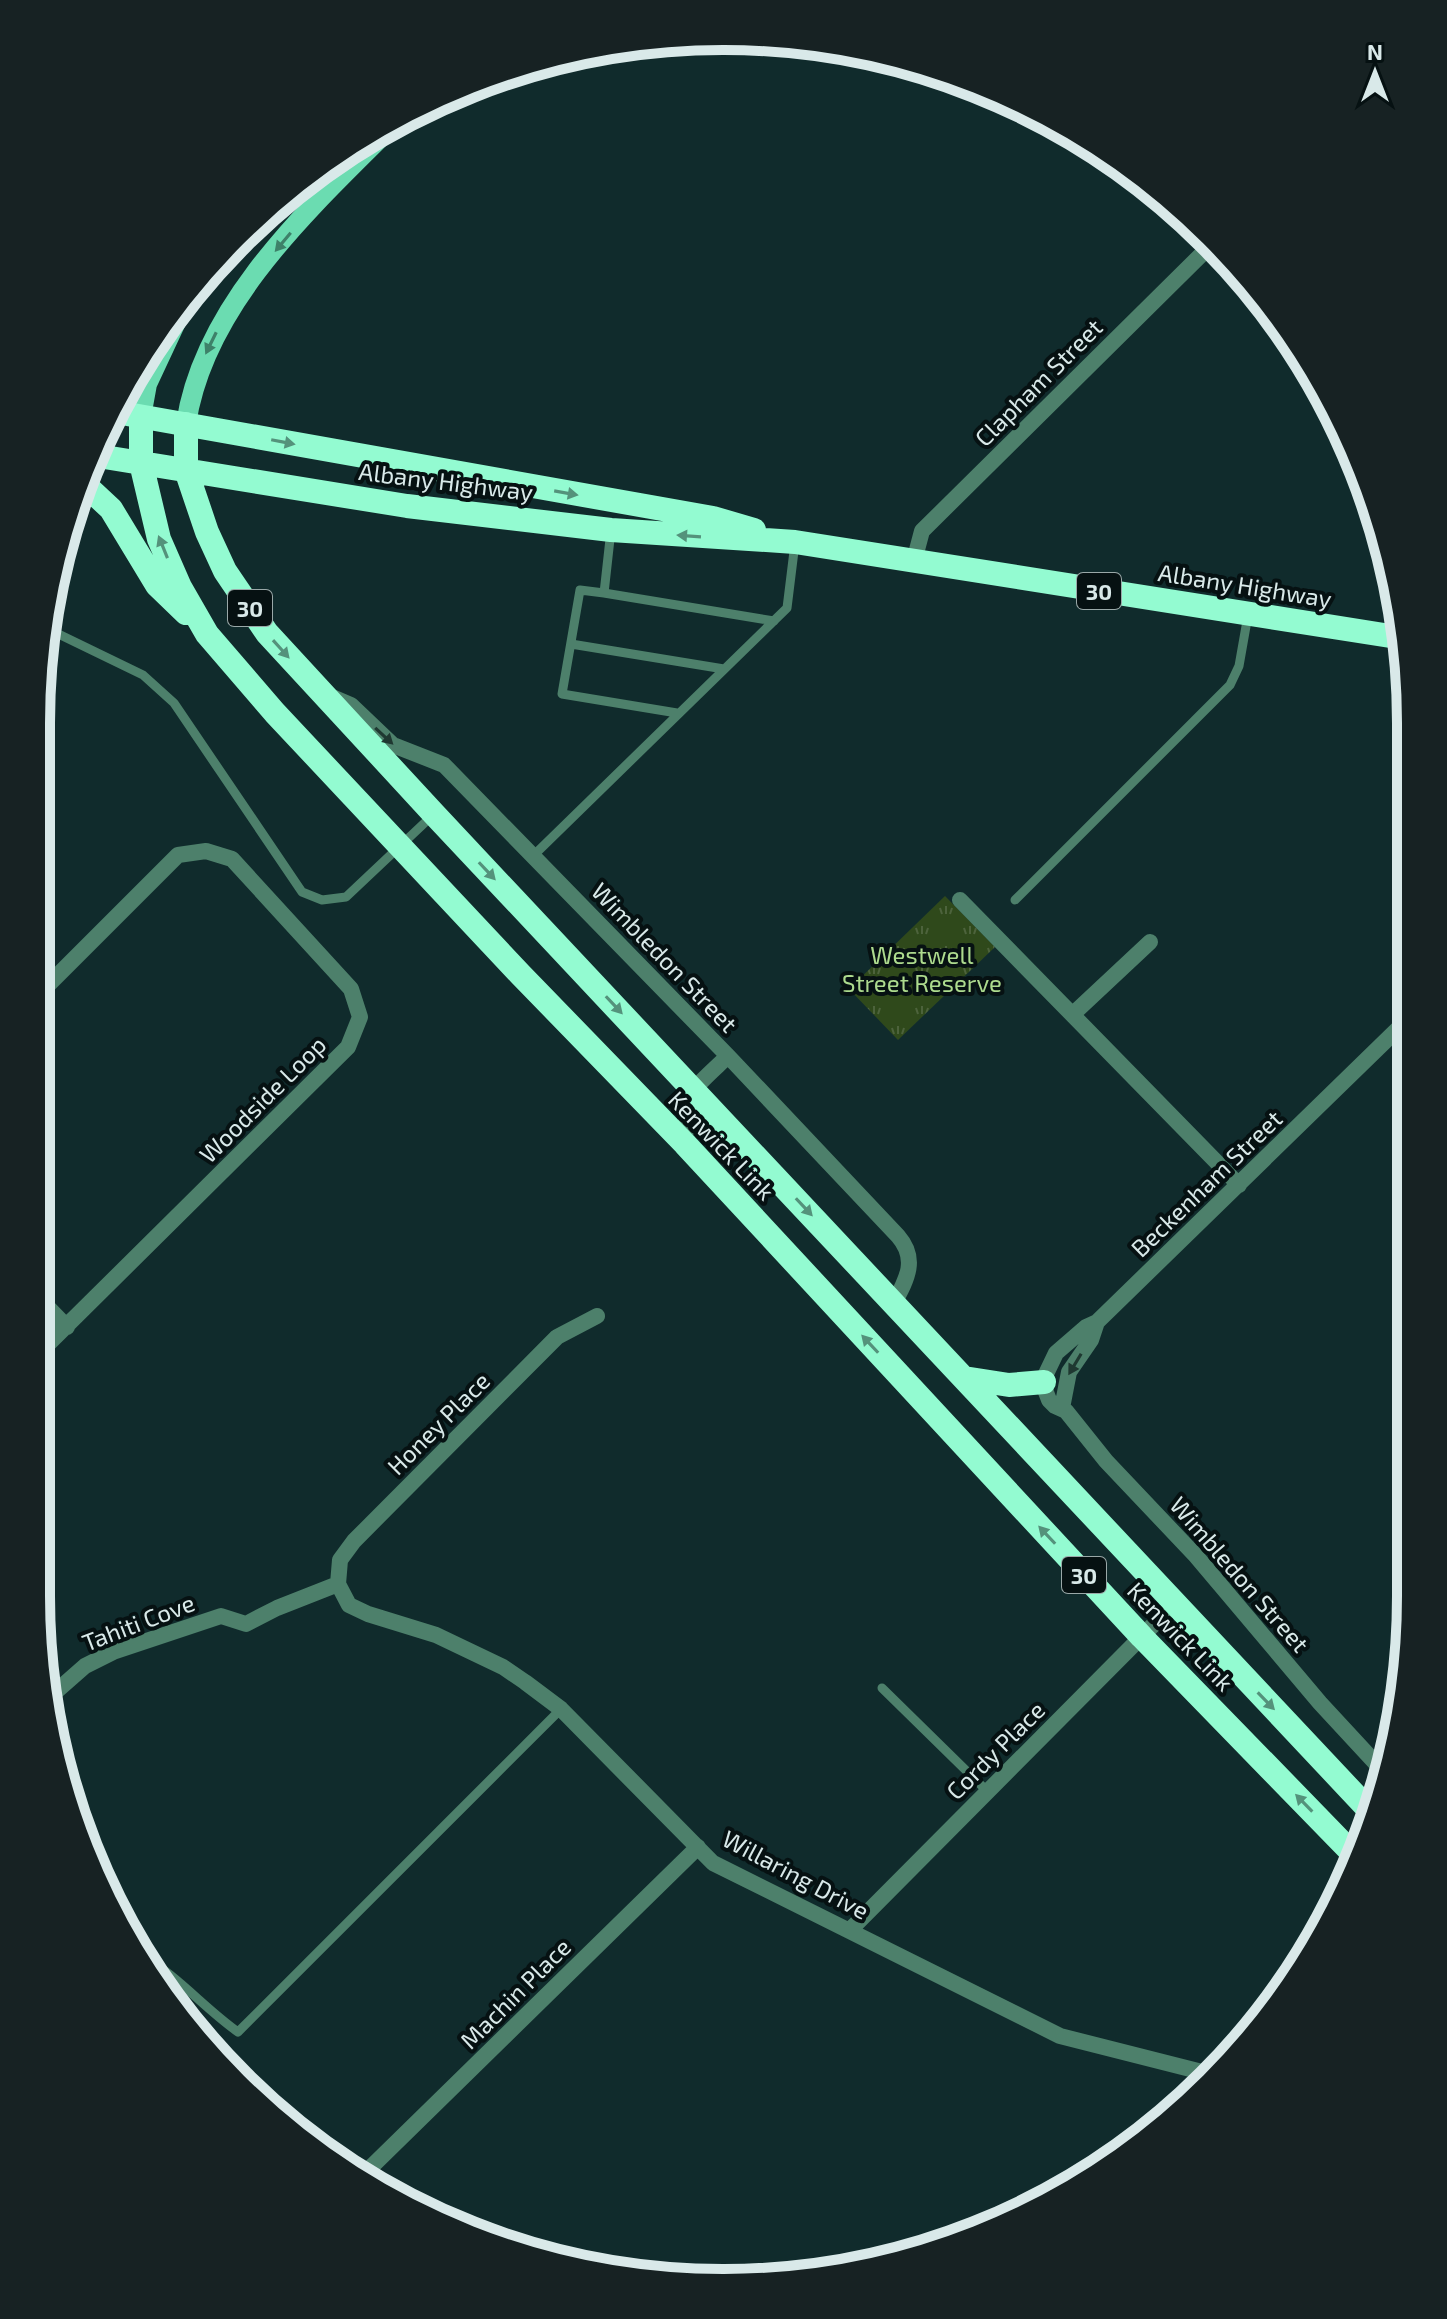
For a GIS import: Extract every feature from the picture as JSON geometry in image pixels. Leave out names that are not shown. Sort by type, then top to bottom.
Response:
[{"type":"highway","name":"Albany Highway","points":[[126,414],[713,518],[795,542]]},
{"type":"highway","name":"Kenwick Link","points":[[141,417],[141,463],[159,539],[180,587],[207,634],[275,713],[685,1144],[1142,1637],[1348,1848]]},
{"type":"highway","name":"Kenwick Link","points":[[186,424],[186,470],[207,532],[225,571],[267,633],[1363,1804]]},
{"type":"highway","name":"Albany Highway","points":[[105,457],[407,506],[611,530],[795,542],[1391,636]]},
{"type":"highway","points":[[92,492],[118,518],[157,585],[207,634]]},
{"type":"highway","points":[[964,1378],[1009,1385],[1044,1382]]},
{"type":"main road","points":[[186,424],[192,394],[207,351],[246,285],[319,198],[361,156]]},
{"type":"main road","points":[[141,417],[147,384],[162,353]]},
{"type":"street","name":"Clapham Street","points":[[914,561],[922,531],[1204,252]]},
{"type":"street","name":"Wimbledon Street","points":[[321,692],[351,705],[393,745],[444,765],[728,1056],[904,1243],[910,1264],[906,1281],[894,1303]]},
{"type":"street","name":"Woodside Loop","points":[[50,983],[178,855],[206,851],[232,859],[351,989],[360,1017],[348,1047],[50,1343]]},
{"type":"street","points":[[960,900],[1239,1185]]},
{"type":"street","points":[[1073,1014],[1150,942]]},
{"type":"street","name":"Beckenham Street","points":[[1044,1382],[1056,1353],[1086,1327],[1097,1322],[1397,1030]]},
{"type":"street","points":[[685,1144],[686,1110],[693,1089],[728,1056]]},
{"type":"street","points":[[50,1309],[67,1327]]},
{"type":"street","name":"Honey Place","points":[[338,1584],[340,1560],[354,1541],[557,1337],[597,1316]]},
{"type":"street","points":[[1062,1408],[1069,1372],[1091,1340],[1097,1322]]},
{"type":"street","name":"Wimbledon Street","points":[[1044,1382],[1049,1400],[1062,1408],[1106,1461],[1196,1556],[1320,1703],[1376,1763]]},
{"type":"street","name":"Tahiti Cove","points":[[57,1690],[85,1666],[113,1652],[221,1616],[246,1624],[338,1584]]},
{"type":"street","name":"Willaring Drive","points":[[338,1584],[349,1605],[436,1635],[477,1654],[503,1667],[561,1709],[713,1863],[1060,2036],[1200,2072]]},
{"type":"street","name":"Cordy Place","points":[[850,1930],[1174,1604]]},
{"type":"street","name":"Machin Place","points":[[370,2168],[698,1847]]},
{"type":"lane","points":[[604,593],[611,530]]},
{"type":"lane","points":[[533,856],[787,608],[795,542]]},
{"type":"lane","points":[[677,713],[562,694],[580,590],[774,621]]},
{"type":"lane","points":[[1015,900],[1230,685],[1239,666],[1248,615]]},
{"type":"lane","points":[[56,633],[143,675],[174,703],[302,892],[322,900],[346,897],[434,814]]},
{"type":"lane","points":[[571,644],[724,669]]},
{"type":"lane","points":[[882,1688],[987,1791]]},
{"type":"lane","points":[[164,1970],[210,2012],[238,2032],[561,1709]]},
{"type":"green space","name":"Westwell Street Reserve","points":[[945,896],[995,947],[898,1040],[849,989]]}]
